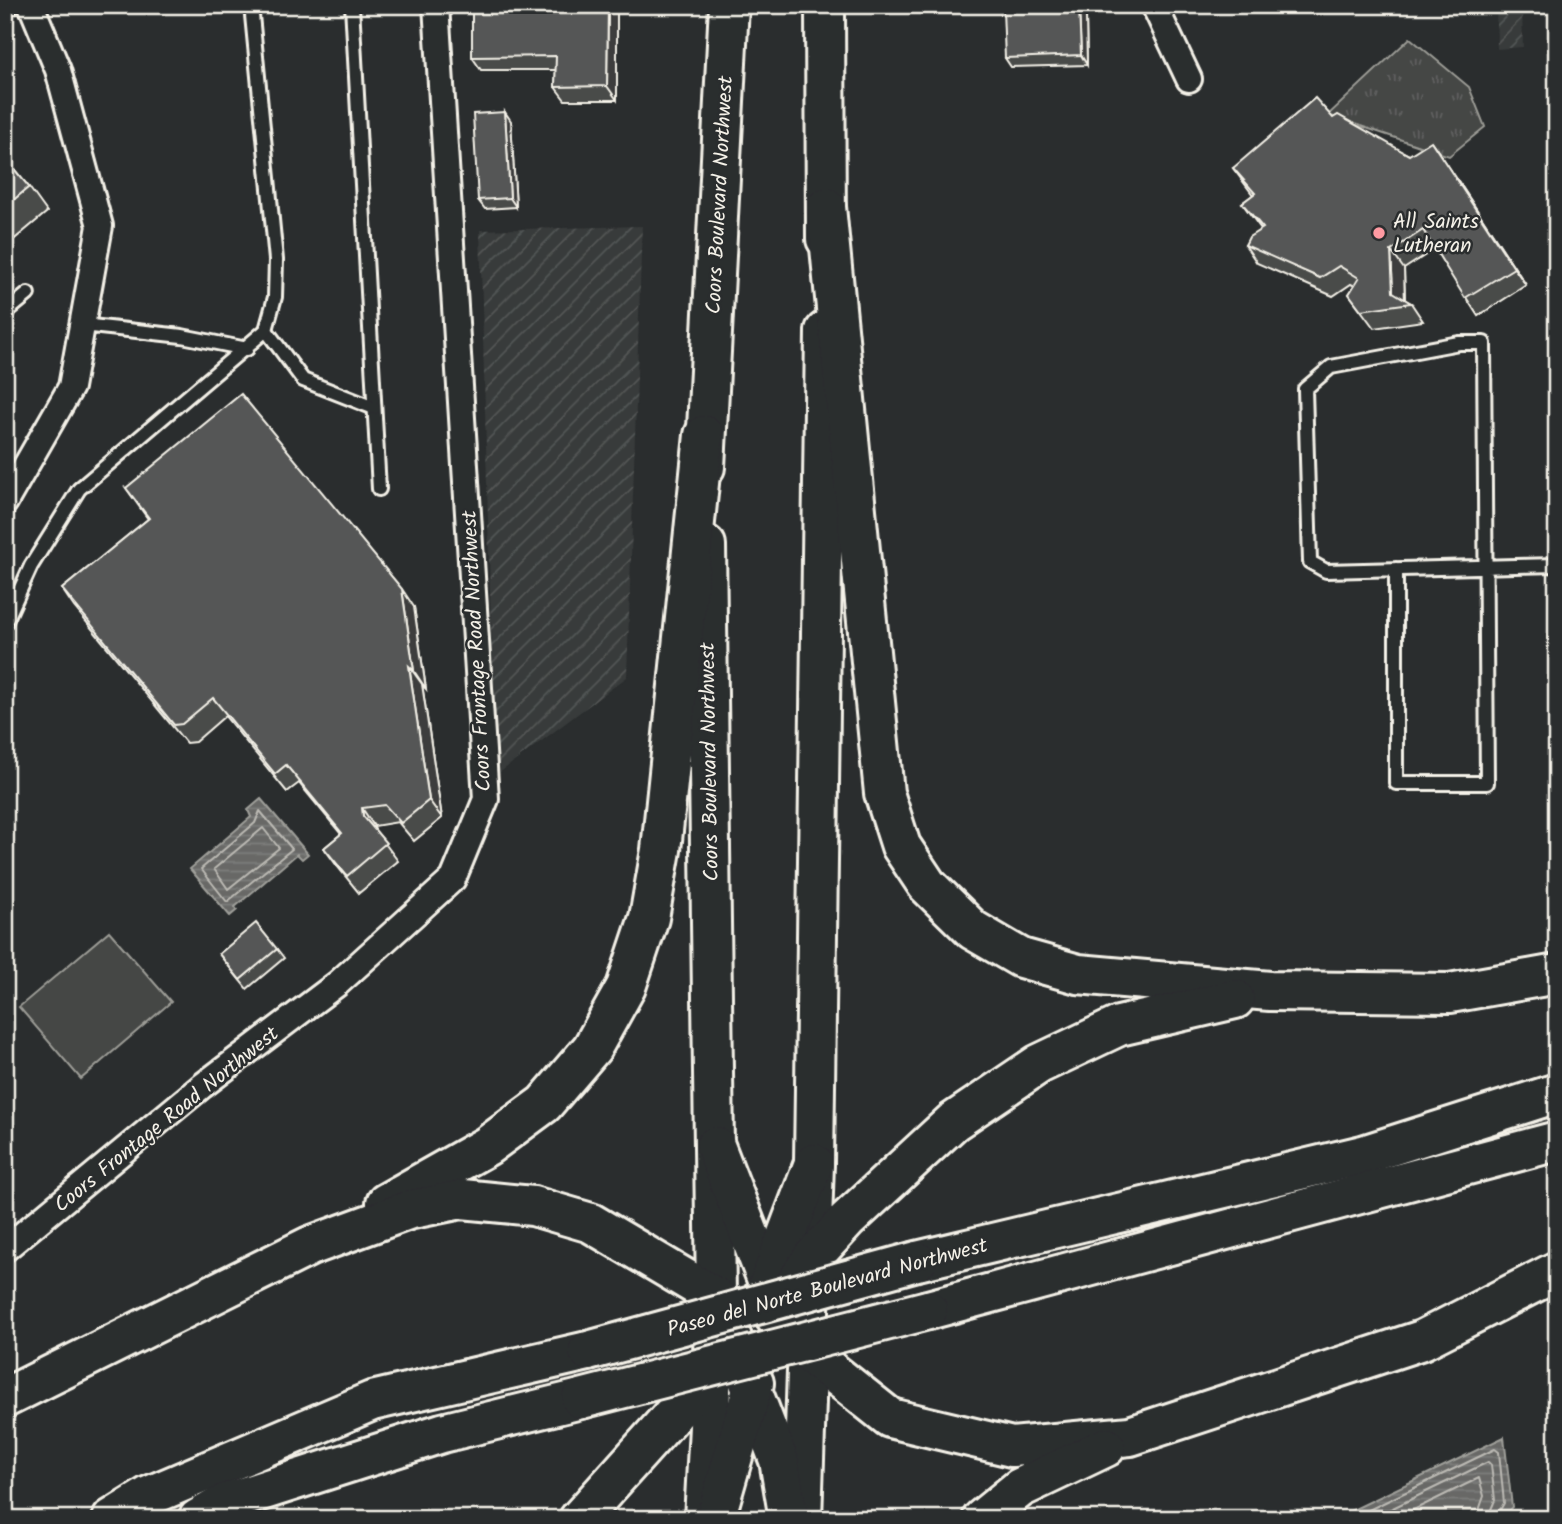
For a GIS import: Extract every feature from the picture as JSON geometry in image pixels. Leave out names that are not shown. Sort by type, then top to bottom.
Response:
[{"type":"main road","name":"Coors Boulevard Northwest","points":[[729,5],[722,176],[704,435],[716,1297],[723,1359],[753,1387],[779,1460],[789,1519]]},
{"type":"main road","points":[[802,1519],[814,1163],[826,207],[825,5]]},
{"type":"main road","points":[[826,207],[884,793],[901,846],[927,885],[973,930],[1021,958],[1078,974],[1270,991],[1450,993],[1557,974]]},
{"type":"main road","points":[[5,1398],[310,1246],[487,1146],[544,1104],[592,1048],[626,988],[649,918],[662,850],[704,435]]},
{"type":"main road","points":[[579,1519],[723,1359],[773,1297],[847,1220],[953,1122],[1039,1063],[1119,1026],[1270,991]]},
{"type":"main road","name":"Paseo del Norte Boulevard Northwest","points":[[112,1519],[149,1496],[372,1401],[588,1350],[917,1261],[1363,1155],[1557,1093]]},
{"type":"main road","points":[[198,1519],[227,1502],[442,1433],[928,1310],[1557,1141]]},
{"type":"main road","points":[[715,1146],[773,1297],[807,1352],[890,1418],[1012,1447],[1129,1436]]},
{"type":"main road","points":[[715,1519],[753,1387],[773,1297],[814,1163]]},
{"type":"main road","points":[[310,1246],[408,1210],[462,1199],[533,1206],[591,1223],[716,1297]]},
{"type":"main road","points":[[982,1519],[1020,1488],[1129,1436],[1422,1340],[1557,1271]]},
{"type":"main road","points":[[704,1519],[723,1359]]},
{"type":"street","points":[[5,502],[71,387],[100,226],[58,70],[31,5]]},
{"type":"street","name":"Coors Frontage Road Northwest","points":[[5,1249],[202,1086],[337,984],[453,879],[486,799],[436,5]]},
{"type":"street","points":[[1154,5],[1189,79]]},
{"type":"lane","points":[[5,10],[15,5]]},
{"type":"lane","points":[[5,623],[31,566],[79,489],[247,349],[266,330],[275,298],[276,260],[251,5]]},
{"type":"lane","points":[[352,5],[379,489]]},
{"type":"lane","points":[[5,313],[28,293]]},
{"type":"lane","points":[[82,325],[182,336],[247,349]]},
{"type":"lane","points":[[266,330],[303,380],[374,408]]},
{"type":"lane","points":[[1396,569],[1396,783],[1488,783],[1488,567],[1484,343],[1459,343],[1331,367],[1305,388],[1310,562],[1326,571],[1396,569],[1488,567],[1557,565]]},
{"type":"shaded area","points":[[1496,5],[1522,5],[1523,47],[1497,49]]},
{"type":"shaded area","points":[[642,226],[627,677],[495,776],[480,230]]},
{"type":"green space","points":[[1410,38],[1469,87],[1485,127],[1449,156],[1328,115]]},
{"type":"green space","points":[[109,931],[171,1002],[81,1079],[19,1007]]},
{"type":"water","points":[[261,799],[308,854],[302,859],[297,854],[235,907],[237,910],[230,916],[190,869],[251,817],[248,810]]},
{"type":"water","points":[[1504,1437],[1512,1507],[1500,1519],[1334,1519]]},
{"type":"building","points":[[472,5],[608,5],[607,86],[555,87],[556,56],[472,57]]},
{"type":"building","points":[[1079,7],[1081,55],[1005,58],[1003,10]]},
{"type":"building","name":"All Saints Lutheran","points":[[1315,98],[1333,118],[1338,115],[1409,155],[1431,141],[1514,268],[1465,298],[1423,230],[1391,251],[1393,292],[1411,303],[1361,310],[1349,294],[1359,278],[1339,266],[1320,278],[1245,245],[1249,237],[1263,228],[1242,203],[1255,193],[1233,168]]},
{"type":"building","points":[[505,112],[510,198],[478,200],[473,114]]},
{"type":"building","points":[[5,158],[29,187],[5,207]]},
{"type":"building","points":[[241,394],[402,589],[414,671],[409,666],[429,800],[401,823],[385,805],[362,808],[363,816],[386,843],[347,876],[324,848],[342,833],[286,765],[275,774],[213,698],[182,724],[174,725],[62,589],[149,518],[126,488]]},
{"type":"building","points":[[256,923],[277,949],[240,980],[219,954]]},
{"type":"place","name":"All Saints Lutheran","points":[[1379,233]]}]
